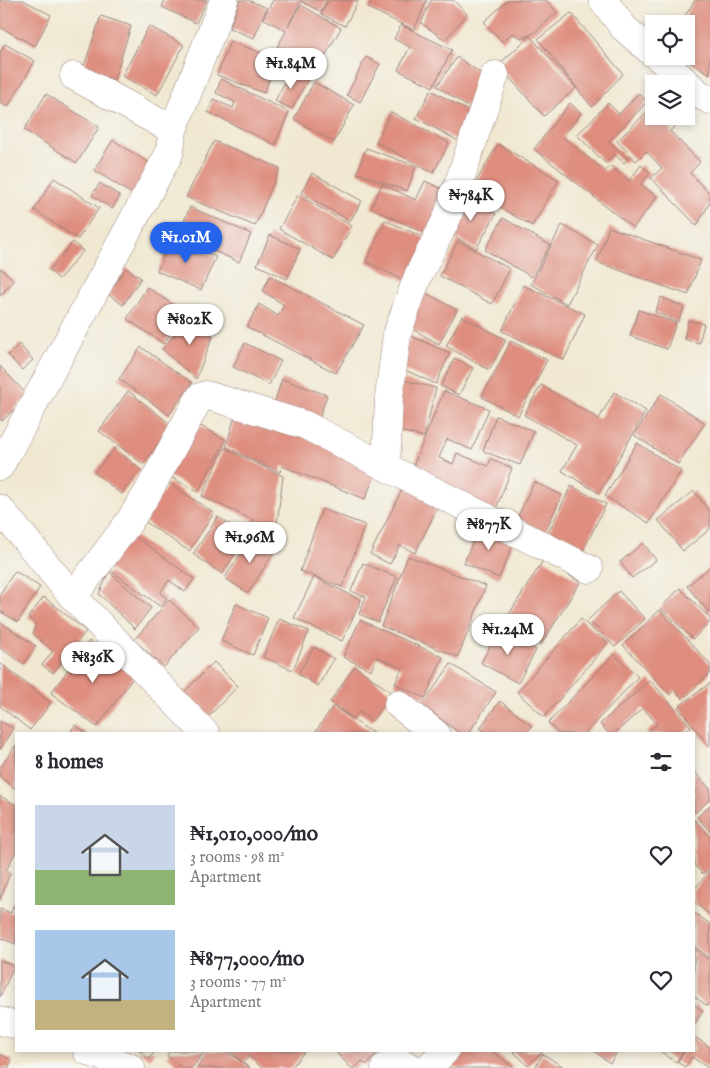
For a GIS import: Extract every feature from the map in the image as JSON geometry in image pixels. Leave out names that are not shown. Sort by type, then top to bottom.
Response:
[{"type":"street","points":[[0,466],[169,154],[173,130],[224,0]]},
{"type":"street","points":[[603,0],[624,28],[645,46]]},
{"type":"street","points":[[667,65],[700,95],[710,100]]},
{"type":"street","points":[[386,468],[389,398],[397,334],[418,276],[447,218],[495,75]]},
{"type":"street","points":[[74,76],[173,130]]},
{"type":"street","points":[[73,597],[127,525],[147,494],[200,397],[206,394],[305,425],[386,468],[590,569]]},
{"type":"street","points":[[0,509],[73,597],[204,732]]},
{"type":"street","points":[[398,704],[433,732]]},
{"type":"street","points":[[0,1021],[15,1025]]},
{"type":"street","points":[[89,1052],[131,1068]]},
{"type":"street","points":[[428,1068],[444,1052]]},
{"type":"street","points":[[385,1068],[392,1062],[400,1061],[412,1068]]},
{"type":"building","points":[[0,0],[23,0],[51,15],[35,46],[0,27]]},
{"type":"building","points":[[165,0],[207,0],[196,23],[162,7]]},
{"type":"building","points":[[240,0],[248,0],[267,8],[254,38],[229,28]]},
{"type":"building","points":[[273,0],[327,0],[321,12],[301,1],[288,26],[301,5],[341,28],[315,74],[275,51],[286,31],[263,18]]},
{"type":"building","points":[[329,0],[358,1],[345,26],[321,14]]},
{"type":"building","points":[[372,0],[427,0],[414,30],[368,8]]},
{"type":"building","points":[[431,0],[453,0],[467,14],[445,40],[421,23]]},
{"type":"building","points":[[508,0],[546,0],[557,12],[534,33],[522,38],[512,33],[503,42],[484,22]]},
{"type":"building","points":[[695,0],[710,0],[710,74],[695,65],[695,15],[686,15]]},
{"type":"building","points":[[571,13],[623,74],[592,107],[538,39]]},
{"type":"building","points":[[101,16],[131,26],[114,80],[83,69]]},
{"type":"building","points":[[401,25],[452,50],[433,87],[398,70],[410,47],[394,39]]},
{"type":"building","points":[[149,26],[184,45],[157,95],[122,76]]},
{"type":"building","points":[[530,36],[576,88],[544,116],[498,65]]},
{"type":"building","points":[[230,41],[277,59],[264,93],[217,75]]},
{"type":"building","points":[[5,44],[35,61],[8,107],[0,103],[0,53]]},
{"type":"building","points":[[366,57],[380,64],[360,102],[347,95]]},
{"type":"building","points":[[457,57],[491,80],[471,109],[437,86]]},
{"type":"building","points":[[291,70],[308,79],[292,109],[275,101]]},
{"type":"building","points":[[221,79],[289,112],[275,145],[208,112],[213,99],[233,108],[235,102],[216,93]]},
{"type":"building","points":[[314,82],[354,105],[334,142],[294,119]]},
{"type":"building","points":[[431,90],[479,117],[464,144],[416,118]]},
{"type":"building","points":[[639,93],[645,100],[645,104],[609,141],[628,159],[624,163],[614,154],[605,163],[577,135],[608,103],[619,114]]},
{"type":"building","points":[[46,94],[99,127],[77,163],[24,130]]},
{"type":"building","points":[[570,103],[581,113],[563,137],[605,171],[611,166],[629,181],[641,165],[650,173],[641,184],[657,197],[633,228],[534,149]]},
{"type":"building","points":[[391,112],[449,143],[433,173],[376,142]]},
{"type":"building","points":[[645,114],[645,125],[675,125],[670,131],[700,162],[690,173],[710,194],[710,202],[697,226],[651,178],[662,168],[646,151],[636,161],[617,141]]},
{"type":"building","points":[[113,140],[154,166],[135,196],[94,170]]},
{"type":"building","points":[[214,141],[280,168],[255,226],[186,197]]},
{"type":"building","points":[[498,144],[559,180],[532,226],[471,190]]},
{"type":"building","points":[[366,148],[416,166],[407,191],[357,173]]},
{"type":"building","points":[[312,173],[362,201],[350,221],[301,193]]},
{"type":"building","points":[[54,178],[99,208],[78,239],[34,210]]},
{"type":"building","points":[[425,181],[453,194],[434,237],[371,208],[382,184],[416,200]]},
{"type":"building","points":[[100,183],[120,196],[112,209],[92,195]]},
{"type":"building","points":[[298,195],[352,226],[333,260],[279,229]]},
{"type":"building","points":[[466,196],[496,214],[476,249],[446,231]]},
{"type":"building","points":[[190,207],[251,234],[239,262],[178,235]]},
{"type":"building","points":[[503,218],[550,245],[532,277],[485,250]]},
{"type":"building","points":[[385,220],[429,240],[410,283],[366,262]]},
{"type":"building","points":[[562,225],[598,245],[567,304],[531,284]]},
{"type":"building","points":[[609,227],[701,260],[688,295],[597,262]]},
{"type":"building","points":[[270,235],[300,249],[287,279],[257,265]]},
{"type":"building","points":[[172,237],[216,257],[201,290],[157,271]]},
{"type":"building","points":[[458,241],[510,269],[492,304],[440,276]]},
{"type":"building","points":[[73,242],[83,251],[59,279],[49,270]]},
{"type":"building","points":[[0,268],[14,280],[0,296]]},
{"type":"building","points":[[126,268],[141,278],[123,305],[108,294]]},
{"type":"building","points":[[270,276],[364,325],[336,373],[247,327],[259,304],[278,316],[284,305],[263,291]]},
{"type":"building","points":[[523,285],[585,314],[564,360],[502,331]]},
{"type":"building","points":[[147,287],[184,312],[164,344],[127,319]]},
{"type":"building","points":[[426,293],[457,310],[439,344],[407,326]]},
{"type":"building","points":[[661,297],[684,307],[678,322],[655,312]]},
{"type":"building","points":[[639,310],[676,323],[667,349],[630,336]]},
{"type":"building","points":[[191,316],[213,336],[196,379],[162,349]]},
{"type":"building","points":[[462,316],[506,340],[489,370],[446,346]]},
{"type":"building","points":[[688,320],[704,324],[699,343],[684,339]]},
{"type":"building","points":[[411,336],[450,353],[436,384],[398,367]]},
{"type":"building","points":[[511,341],[547,360],[518,416],[482,397]]},
{"type":"building","points":[[245,343],[281,361],[269,385],[233,367]]},
{"type":"building","points":[[19,344],[33,360],[22,370],[8,355]]},
{"type":"building","points":[[141,347],[192,383],[169,415],[119,379]]},
{"type":"building","points":[[455,358],[473,368],[459,395],[441,386]]},
{"type":"building","points":[[0,366],[28,396],[2,421],[0,419]]},
{"type":"building","points":[[282,379],[327,395],[317,425],[272,410]]},
{"type":"building","points":[[403,380],[436,388],[424,437],[391,429]]},
{"type":"building","points":[[541,385],[599,419],[614,392],[646,411],[599,493],[562,471],[577,445],[524,415]]},
{"type":"building","points":[[128,391],[172,425],[143,464],[99,431]]},
{"type":"building","points":[[444,391],[489,409],[472,450],[447,439],[439,458],[453,464],[457,453],[488,466],[491,459],[512,468],[495,511],[409,476]]},
{"type":"building","points":[[661,394],[705,423],[678,464],[634,435]]},
{"type":"building","points":[[237,409],[379,465],[365,499],[282,466],[280,472],[226,447]]},
{"type":"building","points":[[496,416],[534,431],[520,465],[483,451]]},
{"type":"building","points":[[195,423],[226,440],[198,492],[167,475]]},
{"type":"building","points":[[637,443],[681,471],[649,523],[605,496]]},
{"type":"building","points":[[115,448],[141,470],[121,494],[94,472]]},
{"type":"building","points":[[224,448],[283,476],[275,538],[252,535],[253,520],[202,496]]},
{"type":"building","points":[[534,482],[562,495],[545,532],[517,518]]},
{"type":"building","points":[[169,483],[214,513],[189,551],[144,521]]},
{"type":"building","points":[[405,484],[440,502],[415,553],[400,545],[390,564],[370,554]]},
{"type":"building","points":[[571,486],[606,504],[583,551],[548,533]]},
{"type":"building","points":[[694,491],[710,512],[710,529],[683,551],[658,520]]},
{"type":"building","points":[[322,509],[365,525],[342,587],[300,571]]},
{"type":"building","points":[[218,517],[247,536],[222,574],[193,554]]},
{"type":"building","points":[[480,524],[515,540],[499,578],[464,563]]},
{"type":"building","points":[[128,531],[194,579],[185,592],[169,580],[160,593],[167,598],[161,607],[103,565]]},
{"type":"building","points":[[252,536],[275,551],[248,593],[225,578]]},
{"type":"building","points":[[643,543],[656,560],[632,578],[620,562]]},
{"type":"building","points":[[408,556],[486,586],[458,657],[381,626]]},
{"type":"building","points":[[544,559],[580,582],[541,645],[504,622]]},
{"type":"building","points":[[363,563],[397,577],[378,622],[359,614],[366,597],[351,591]]},
{"type":"building","points":[[710,567],[710,614],[687,586]]},
{"type":"building","points":[[15,571],[40,587],[18,622],[0,611],[0,594]]},
{"type":"building","points":[[109,572],[151,608],[135,629],[99,594]]},
{"type":"building","points":[[314,577],[361,600],[342,641],[294,618]]},
{"type":"building","points":[[680,588],[710,618],[710,622],[693,639],[661,608]]},
{"type":"building","points":[[619,591],[645,619],[615,647],[588,620]]},
{"type":"building","points":[[44,597],[86,631],[53,673],[42,665],[53,651],[33,634],[36,624],[28,617]]},
{"type":"building","points":[[169,600],[199,627],[164,667],[134,640]]},
{"type":"building","points":[[236,604],[268,618],[253,655],[221,641]]},
{"type":"building","points":[[660,610],[710,664],[710,673],[683,699],[674,690],[670,695],[623,645]]},
{"type":"building","points":[[279,619],[309,631],[293,670],[263,657]]},
{"type":"building","points":[[581,619],[608,643],[544,717],[517,692]]},
{"type":"building","points":[[360,620],[443,657],[425,698],[395,684],[402,668],[377,657],[371,670],[343,657]]},
{"type":"building","points":[[0,622],[36,646],[24,664],[0,648]]},
{"type":"building","points":[[499,630],[536,650],[518,683],[481,663]]},
{"type":"building","points":[[89,641],[135,675],[97,727],[51,693]]},
{"type":"building","points":[[314,647],[334,659],[318,686],[298,674]]},
{"type":"building","points":[[614,654],[638,677],[586,732],[557,732],[548,723]]},
{"type":"building","points":[[214,662],[238,686],[206,719],[182,694]]},
{"type":"building","points":[[0,663],[51,703],[30,730],[0,706]]},
{"type":"building","points":[[451,664],[496,692],[469,732],[458,732],[422,705]]},
{"type":"building","points":[[355,666],[392,693],[372,721],[359,712],[354,719],[330,702]]},
{"type":"building","points":[[650,680],[691,727],[685,732],[647,732],[657,724],[643,708],[616,732],[607,732],[600,724]]},
{"type":"building","points":[[710,683],[710,745],[709,746],[678,707]]},
{"type":"building","points":[[500,701],[532,726],[528,732],[485,732],[480,728]]},
{"type":"building","points":[[333,706],[371,732],[315,732]]},
{"type":"building","points":[[0,721],[13,728],[0,750]]},
{"type":"building","points":[[75,725],[84,732],[70,732]]},
{"type":"building","points":[[15,746],[15,788],[0,777],[0,768]]},
{"type":"building","points":[[695,772],[710,789],[710,799],[695,813]]},
{"type":"building","points":[[0,796],[15,804],[15,853],[6,871],[10,873],[0,900]]},
{"type":"building","points":[[710,805],[710,832],[697,817]]},
{"type":"building","points":[[695,820],[710,836],[710,868],[703,874],[695,866]]},
{"type":"building","points":[[710,870],[710,915],[695,903],[695,889]]},
{"type":"building","points":[[15,903],[15,944],[0,938],[0,909],[11,913]]},
{"type":"building","points":[[695,913],[710,924],[710,958],[695,947]]},
{"type":"building","points":[[695,949],[710,961],[710,1002],[707,1006],[695,997]]},
{"type":"building","points":[[0,960],[14,966],[0,997]]},
{"type":"building","points":[[695,1005],[703,1011],[695,1023]]},
{"type":"building","points":[[695,1037],[710,1047],[710,1068],[692,1057],[685,1067],[677,1062],[684,1052],[695,1052]]},
{"type":"building","points":[[140,1052],[154,1052],[149,1059]]},
{"type":"building","points":[[169,1052],[204,1052],[192,1068],[182,1068],[167,1056]]},
{"type":"building","points":[[207,1052],[227,1052],[250,1068],[197,1068]]},
{"type":"building","points":[[231,1052],[304,1052],[291,1068],[262,1068],[249,1056],[243,1063]]},
{"type":"building","points":[[336,1052],[374,1052],[376,1055],[366,1065],[362,1061],[355,1068],[351,1068]]},
{"type":"building","points":[[455,1052],[493,1052],[515,1068],[444,1068]]},
{"type":"building","points":[[514,1052],[542,1052],[528,1066]]},
{"type":"building","points":[[595,1052],[617,1052],[610,1063]]},
{"type":"building","points":[[661,1052],[683,1052],[676,1062]]},
{"type":"building","points":[[0,1054],[12,1060],[8,1068],[0,1068]]},
{"type":"building","points":[[543,1054],[565,1068],[535,1068]]}]
